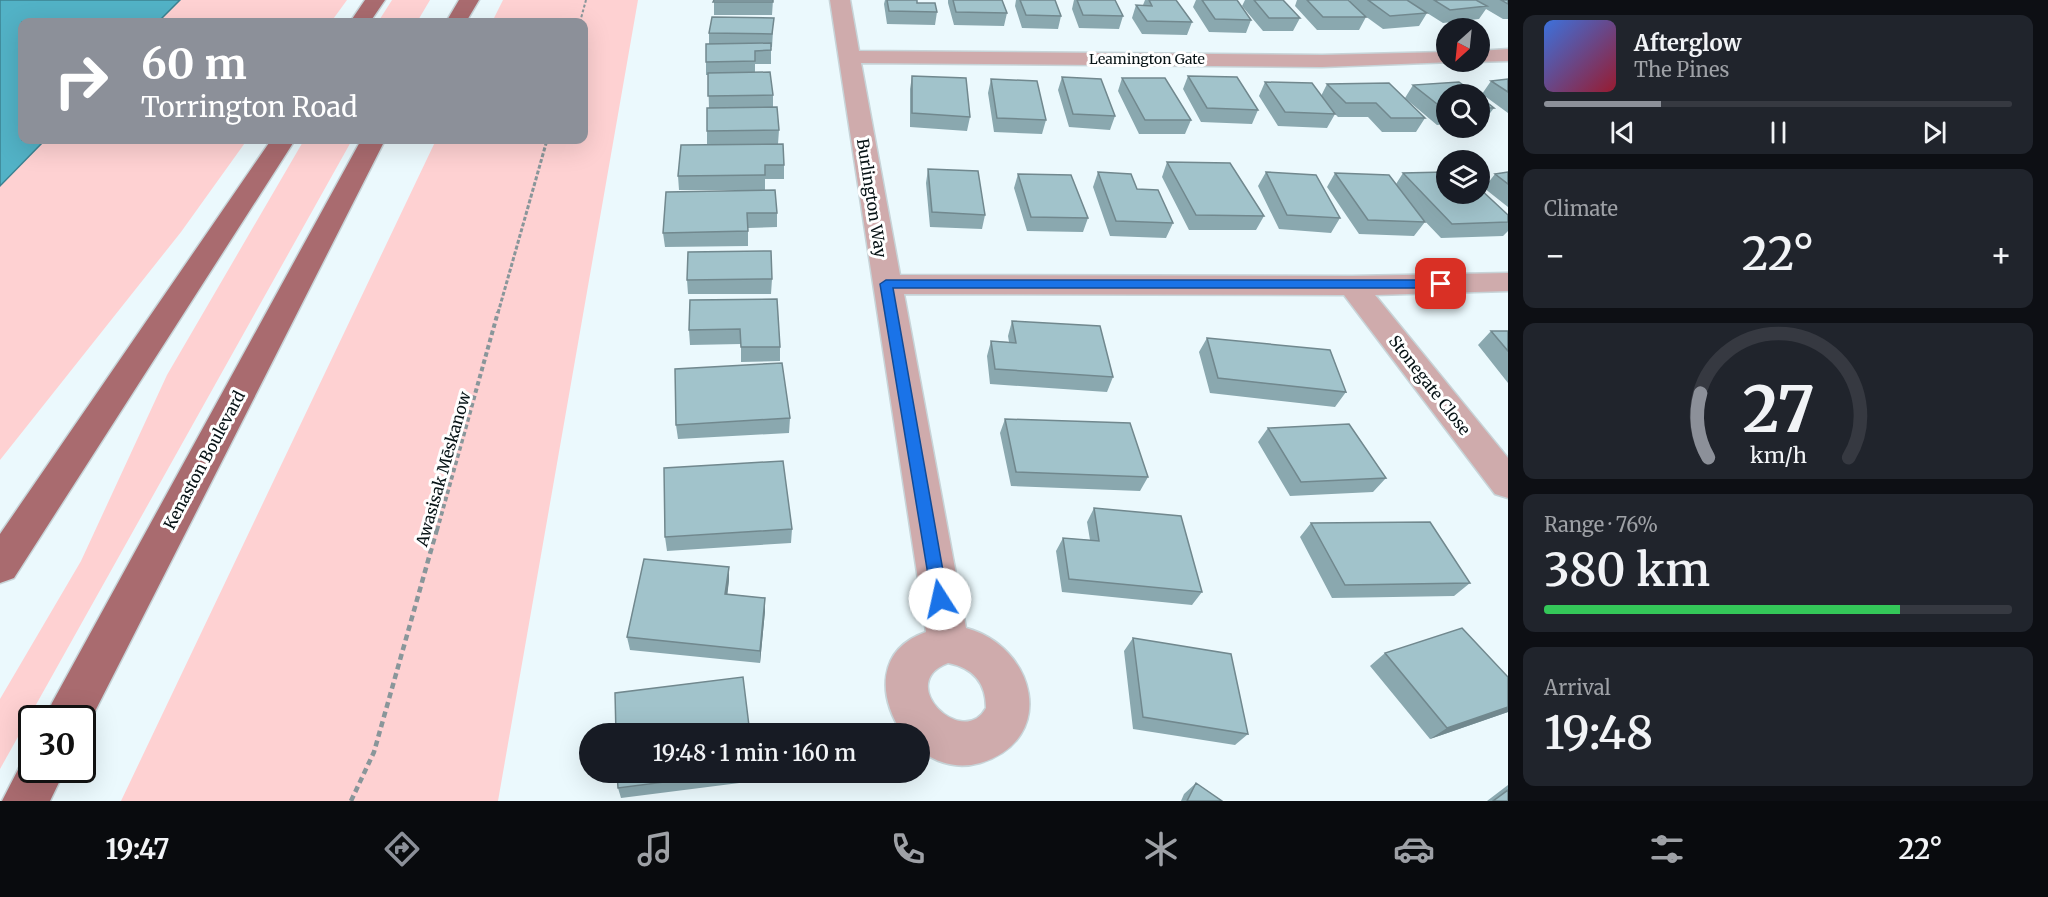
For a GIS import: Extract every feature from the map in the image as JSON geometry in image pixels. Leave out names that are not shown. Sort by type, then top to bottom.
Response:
[{"type":"main road","points":[[363,18],[375,0]]},
{"type":"main road","points":[[447,12],[469,0]]},
{"type":"main road","points":[[0,566],[280,144]]},
{"type":"main road","name":"Kenaston Boulevard","points":[[75,705],[371,144]]},
{"type":"main road","points":[[340,202],[386,153],[392,144]]},
{"type":"main road","points":[[25,801],[35,783]]},
{"type":"street","name":"Burlington Way","points":[[840,0],[948,644]]},
{"type":"street","points":[[1490,56],[1508,55]]},
{"type":"street","name":"Leamington Gate","points":[[849,57],[1322,61],[1436,58]]},
{"type":"street","points":[[886,284],[1352,286],[1508,282]]},
{"type":"street","name":"Stonegate Close","points":[[1352,286],[1508,484]]},
{"type":"path","points":[[581,18],[586,0]]},
{"type":"path","name":"Awasisak Mēskanow","points":[[351,801],[374,753],[546,144]]},
{"type":"shaded area","points":[[180,0],[347,0],[334,18],[162,18]]},
{"type":"shaded area","points":[[392,0],[430,0],[419,18],[381,18]]},
{"type":"shaded area","points":[[503,0],[638,0],[498,801],[121,801],[434,144],[588,144],[588,18],[494,18]]},
{"type":"shaded area","points":[[41,144],[244,144],[181,232],[0,460],[0,186]]},
{"type":"shaded area","points":[[302,144],[350,144],[36,705],[18,705],[18,737],[0,769],[0,699],[81,561],[167,375]]},
{"type":"water","points":[[0,0],[180,0],[162,18],[18,18],[18,144],[41,144],[0,186]]},
{"type":"building","points":[[714,0],[773,0],[773,2],[713,2]]},
{"type":"building","points":[[887,0],[917,0],[917,3],[935,3],[937,12],[889,11]]},
{"type":"building","points":[[953,0],[1002,0],[1007,13],[956,12]]},
{"type":"building","points":[[1020,0],[1055,0],[1061,16],[1026,15]]},
{"type":"building","points":[[1077,0],[1115,0],[1123,16],[1083,15]]},
{"type":"building","points":[[1149,0],[1176,0],[1192,22],[1147,21],[1136,5],[1152,6]]},
{"type":"building","points":[[1202,0],[1237,0],[1251,20],[1215,19]]},
{"type":"building","points":[[1254,0],[1283,0],[1300,18],[1269,18]]},
{"type":"building","points":[[1307,0],[1348,0],[1366,17],[1323,17]]},
{"type":"building","points":[[1368,0],[1407,0],[1427,13],[1390,16]]},
{"type":"building","points":[[1434,0],[1476,0],[1487,6],[1450,10]]},
{"type":"building","points":[[712,17],[774,18],[772,34],[709,33]]},
{"type":"building","points":[[771,43],[771,50],[755,51],[755,61],[706,62],[706,44]]},
{"type":"building","points":[[770,72],[773,95],[708,96],[708,73]]},
{"type":"building","points":[[912,76],[966,78],[970,117],[912,113]]},
{"type":"building","points":[[1188,76],[1237,77],[1258,110],[1207,108]]},
{"type":"building","points":[[1062,77],[1101,79],[1115,116],[1073,114]]},
{"type":"building","points":[[1122,78],[1165,78],[1191,120],[1145,120]]},
{"type":"building","points":[[991,79],[1037,81],[1046,120],[997,118]]},
{"type":"building","points":[[1508,79],[1508,92],[1491,81]]},
{"type":"building","points":[[1265,82],[1312,83],[1335,114],[1285,112]]},
{"type":"building","points":[[1459,82],[1462,84],[1436,84],[1436,103],[1413,85]]},
{"type":"building","points":[[1389,83],[1425,118],[1391,118],[1376,103],[1346,103],[1327,84]]},
{"type":"building","points":[[777,107],[779,130],[707,131],[707,108]]},
{"type":"building","points":[[783,144],[784,165],[765,165],[765,175],[678,176],[681,145]]},
{"type":"building","points":[[1167,162],[1230,163],[1264,216],[1196,215]]},
{"type":"building","points":[[928,169],[978,171],[985,215],[932,212]]},
{"type":"building","points":[[1098,172],[1131,174],[1137,189],[1158,190],[1173,223],[1116,221]]},
{"type":"building","points":[[1266,172],[1316,175],[1340,218],[1287,215]]},
{"type":"building","points":[[1436,172],[1436,204],[1490,204],[1490,198],[1508,215],[1508,222],[1452,224],[1403,173]]},
{"type":"building","points":[[1508,172],[1508,184],[1495,174]]},
{"type":"building","points":[[1335,173],[1389,175],[1425,222],[1368,220]]},
{"type":"building","points":[[1018,174],[1071,175],[1088,218],[1031,217]]},
{"type":"building","points":[[775,190],[777,213],[747,213],[748,231],[663,233],[666,192]]},
{"type":"building","points":[[771,251],[772,279],[687,280],[688,252]]},
{"type":"building","points":[[777,299],[780,347],[741,347],[740,329],[689,330],[690,300]]},
{"type":"building","points":[[1012,321],[1100,326],[1113,377],[995,369],[991,341],[1016,343]]},
{"type":"building","points":[[1491,331],[1508,331],[1508,351]]},
{"type":"building","points":[[1207,338],[1330,350],[1346,392],[1218,378]]},
{"type":"building","points":[[782,363],[790,418],[676,425],[675,369]]},
{"type":"building","points":[[1005,419],[1130,423],[1148,477],[1016,472]]},
{"type":"building","points":[[1349,424],[1386,478],[1301,482],[1268,428]]},
{"type":"building","points":[[783,461],[792,529],[665,537],[664,468]]},
{"type":"building","points":[[1094,508],[1181,516],[1202,592],[1069,579],[1063,538],[1099,541]]},
{"type":"building","points":[[1430,522],[1470,583],[1345,585],[1311,523]]},
{"type":"building","points":[[644,559],[729,567],[725,594],[765,598],[760,651],[627,637]]},
{"type":"building","points":[[1462,628],[1508,677],[1508,707],[1447,728],[1385,653]]},
{"type":"building","points":[[1133,638],[1231,654],[1248,734],[1143,717]]},
{"type":"building","points":[[743,677],[749,723],[616,723],[615,693]]},
{"type":"building","points":[[618,783],[657,783],[618,788]]},
{"type":"building","points":[[1196,783],[1222,801],[1187,801]]},
{"type":"building","points":[[1508,790],[1508,801],[1493,801]]},
{"type":"route","points":[[940,599],[886,284],[1329,286],[1441,284]]}]
